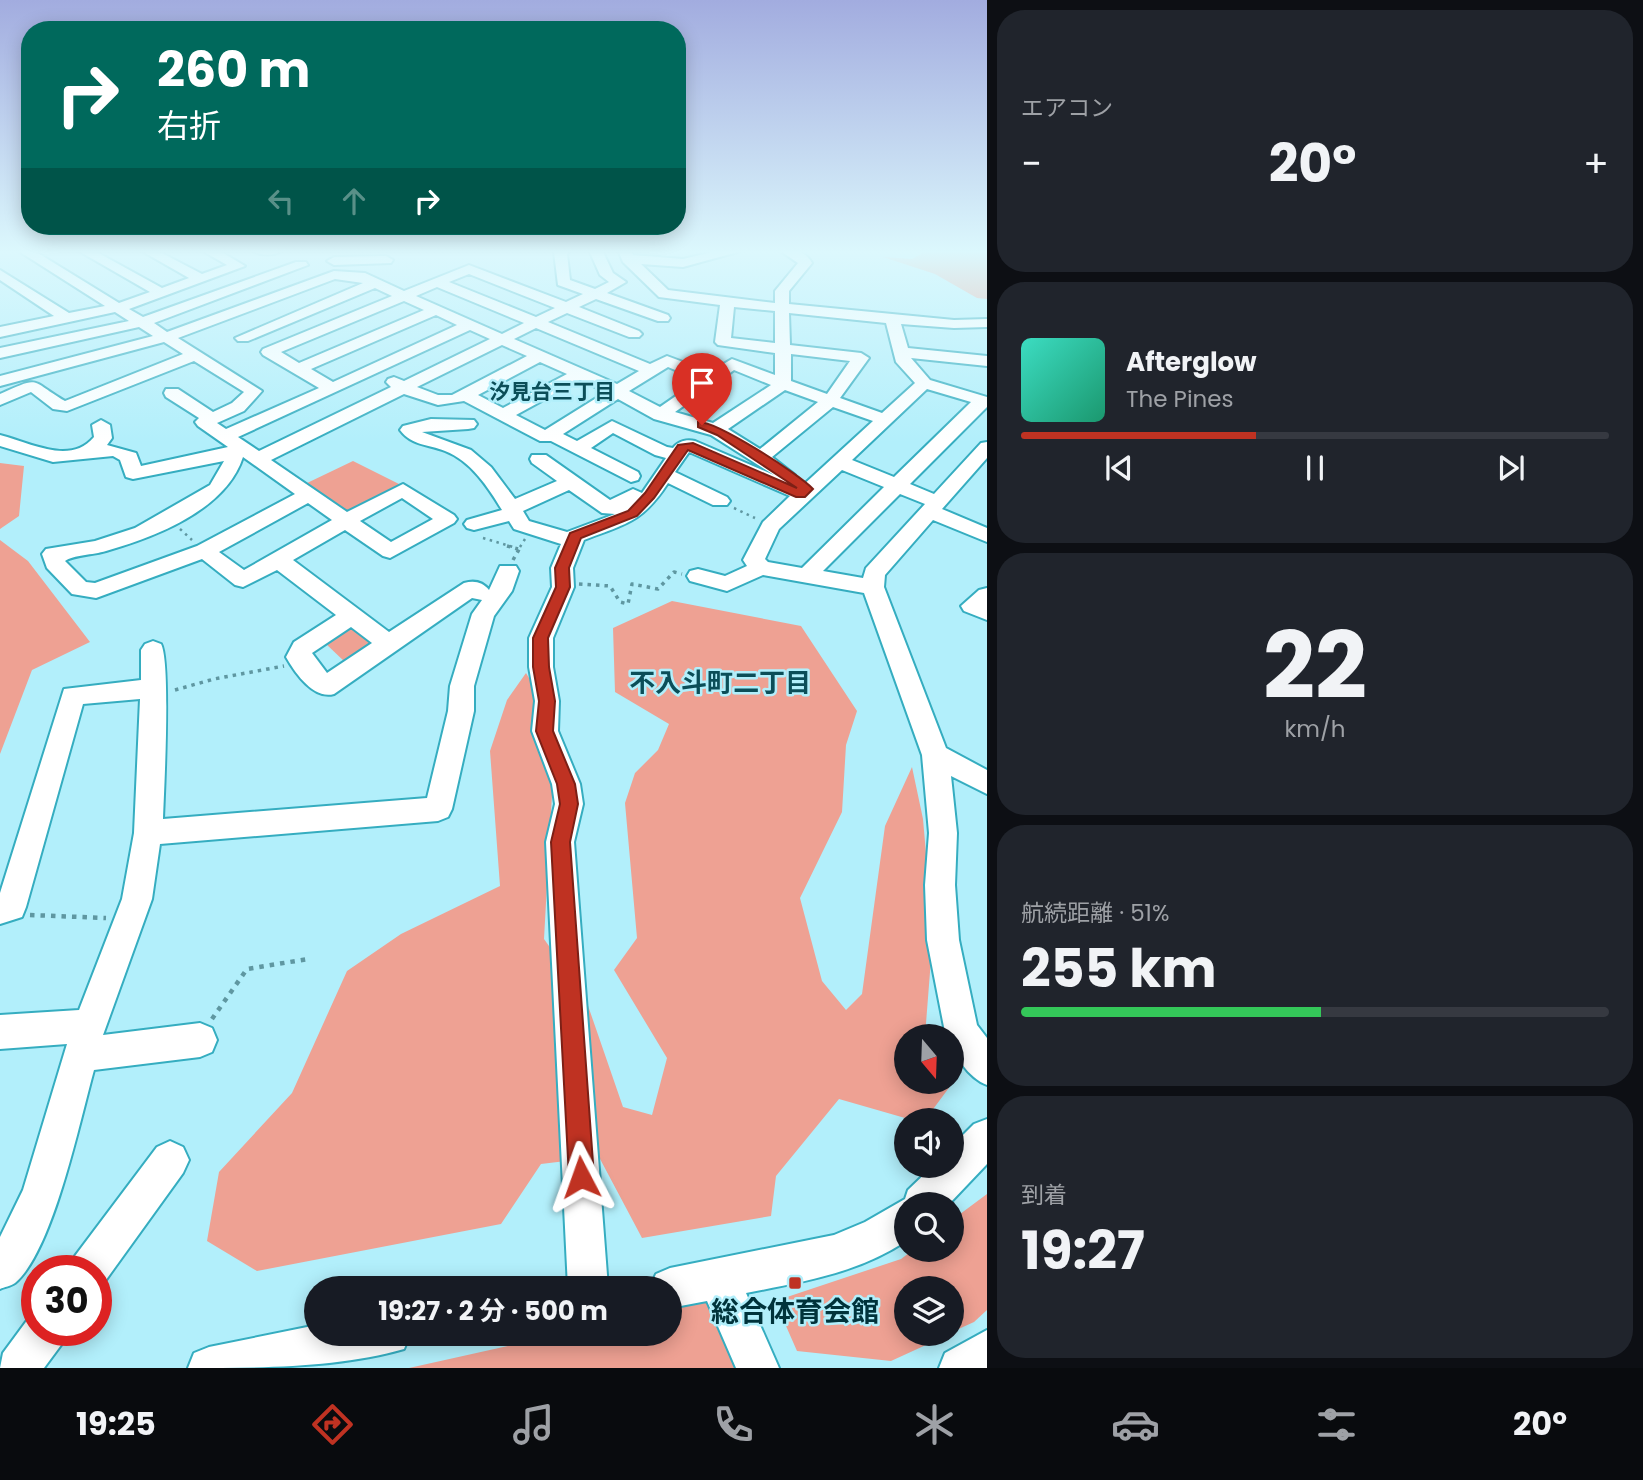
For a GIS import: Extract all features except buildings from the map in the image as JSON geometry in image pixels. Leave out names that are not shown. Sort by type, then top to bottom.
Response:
[{"type":"street","points":[[61,314],[67,318]]},
{"type":"street","points":[[4,327],[87,314]]},
{"type":"street","points":[[131,314],[254,391],[238,408],[204,422],[232,445],[258,459],[346,522],[243,580],[204,551]]},
{"type":"street","points":[[0,353],[144,322],[166,314]]},
{"type":"street","points":[[0,381],[167,337],[229,314]]},
{"type":"street","points":[[243,338],[301,314]]},
{"type":"street","points":[[269,352],[361,314]]},
{"type":"street","points":[[298,369],[426,314]]},
{"type":"street","points":[[444,314],[618,391],[635,405],[715,430],[760,458],[804,491]]},
{"type":"street","points":[[512,314],[651,370]]},
{"type":"street","points":[[258,459],[558,314]]},
{"type":"street","points":[[582,314],[634,334]]},
{"type":"street","points":[[651,314],[663,318]]},
{"type":"street","points":[[604,351],[670,314]]},
{"type":"street","points":[[726,314],[723,342],[861,358],[903,357],[959,342],[987,323]]},
{"type":"street","points":[[781,314],[784,349],[783,384]]},
{"type":"street","points":[[837,314],[843,356]]},
{"type":"street","points":[[845,314],[892,319],[959,342],[987,361]]},
{"type":"street","points":[[805,577],[984,401],[924,383],[903,357],[892,319]]},
{"type":"street","points":[[212,320],[332,388]]},
{"type":"street","points":[[0,439],[52,456],[94,449],[129,457],[133,473],[232,445],[332,388],[469,325]]},
{"type":"street","points":[[0,400],[21,388],[33,386],[59,405],[67,407],[195,355]]},
{"type":"street","points":[[372,370],[437,401],[465,396],[540,356]]},
{"type":"street","points":[[760,458],[830,401],[861,358]]},
{"type":"street","points":[[465,396],[546,437],[667,362],[712,379]]},
{"type":"street","points":[[660,415],[732,364],[884,419]]},
{"type":"street","points":[[503,415],[579,374]]},
{"type":"street","points":[[873,587],[761,568],[754,561],[770,526],[804,491],[924,383]]},
{"type":"street","points":[[715,430],[783,384]]},
{"type":"street","points":[[172,393],[212,419]]},
{"type":"street","points":[[468,424],[431,424],[409,430],[424,442],[457,449],[503,494],[521,525],[573,541]]},
{"type":"street","points":[[94,449],[103,438],[101,425]]},
{"type":"street","points":[[578,448],[612,426],[661,451],[656,474],[632,514],[575,536],[562,568],[563,583],[541,638],[541,667],[547,701],[545,731],[566,784],[569,804],[560,842],[587,1276]]},
{"type":"street","points":[[550,434],[578,448],[656,474],[720,501]]},
{"type":"street","points":[[232,445],[229,472],[217,489],[142,533],[97,547],[53,554],[55,563],[80,589],[96,591],[204,551],[309,495]]},
{"type":"street","points":[[539,460],[608,509],[641,490],[688,445],[804,491]]},
{"type":"street","points":[[987,447],[874,573],[873,587],[935,755],[943,833],[940,885],[942,926],[952,995],[962,1032],[987,1068]]},
{"type":"street","points":[[837,461],[898,486],[987,536]]},
{"type":"street","points":[[474,524],[513,510],[571,482]]},
{"type":"street","points":[[279,560],[389,644]]},
{"type":"street","points":[[698,576],[727,584],[761,568]]},
{"type":"street","points":[[148,832],[438,809],[461,711],[462,687],[483,614],[501,591],[508,571]]},
{"type":"street","points":[[352,615],[302,648],[298,657],[326,687],[472,587],[480,593]]},
{"type":"street","points":[[987,595],[972,606],[987,612]]},
{"type":"street","points":[[0,1269],[17,1247],[41,1195],[84,1040],[137,899],[148,832],[153,650]]},
{"type":"street","points":[[5,908],[73,696],[153,692]]},
{"type":"street","points":[[935,755],[987,783]]},
{"type":"street","points":[[0,1032],[32,1028],[84,1040],[200,1040]]},
{"type":"street","points":[[934,1192],[987,1137]]},
{"type":"street","points":[[100,1255],[170,1160]]},
{"type":"street","points":[[682,1286],[835,1255],[894,1226]]},
{"type":"street","points":[[719,1280],[758,1368]]},
{"type":"street","points":[[18,1368],[34,1346]]},
{"type":"street","points":[[209,1368],[318,1346]]},
{"type":"street","points":[[960,1368],[987,1351]]},
{"type":"path","points":[[720,501],[770,526]]},
{"type":"path","points":[[169,519],[204,551]]},
{"type":"path","points":[[508,571],[518,549],[533,529]]},
{"type":"path","points":[[563,583],[610,586],[620,602],[628,604],[632,584],[658,589],[674,572],[698,576]]},
{"type":"path","points":[[153,692],[303,662]]},
{"type":"path","points":[[5,908],[12,915],[129,919]]},
{"type":"path","points":[[200,1040],[222,1001],[247,969],[308,959]]},
{"type":"shaded area","points":[[353,461],[401,485],[350,514],[305,484]]},
{"type":"shaded area","points":[[0,463],[24,466],[19,516],[0,529]]},
{"type":"shaded area","points":[[0,540],[28,561],[90,642],[32,670],[0,754]]},
{"type":"shaded area","points":[[672,601],[801,626],[857,711],[846,745],[842,812],[800,898],[822,981],[846,1010],[862,994],[885,826],[912,767],[923,819],[933,934],[926,1024],[894,1024],[894,1094],[944,1094],[934,1108],[894,1108],[894,1115],[839,1099],[776,1176],[771,1216],[642,1238],[599,1157],[541,1164],[501,1224],[257,1271],[207,1241],[219,1172],[292,1093],[347,971],[401,934],[500,886],[490,751],[507,700],[526,673],[556,723],[544,939],[585,997],[623,1107],[652,1115],[667,1058],[614,970],[637,938],[625,803],[635,773],[658,750],[669,724],[615,692],[613,628]]},
{"type":"shaded area","points":[[355,623],[379,643],[346,663],[325,643]]},
{"type":"shaded area","points":[[987,1194],[987,1310],[974,1322],[964,1327],[964,1276],[894,1276],[894,1346],[924,1346],[891,1361],[797,1351],[775,1301],[894,1261],[964,1262],[964,1211]]},
{"type":"shaded area","points":[[711,1300],[739,1368],[409,1368],[508,1346],[682,1346],[682,1306]]},
{"type":"place","name":"総合体育会館","points":[[795,1283]]},
{"type":"district","name":"汐見台三丁目","points":[[552,391]]},
{"type":"district","name":"不入斗町二丁目","points":[[720,683]]},
{"type":"route","points":[[581,1177],[560,842],[569,804],[566,784],[545,731],[547,701],[541,667],[541,638],[563,587],[562,568],[575,536],[632,514],[650,496],[682,448],[688,445],[801,494],[807,489],[722,433],[702,425]]}]
